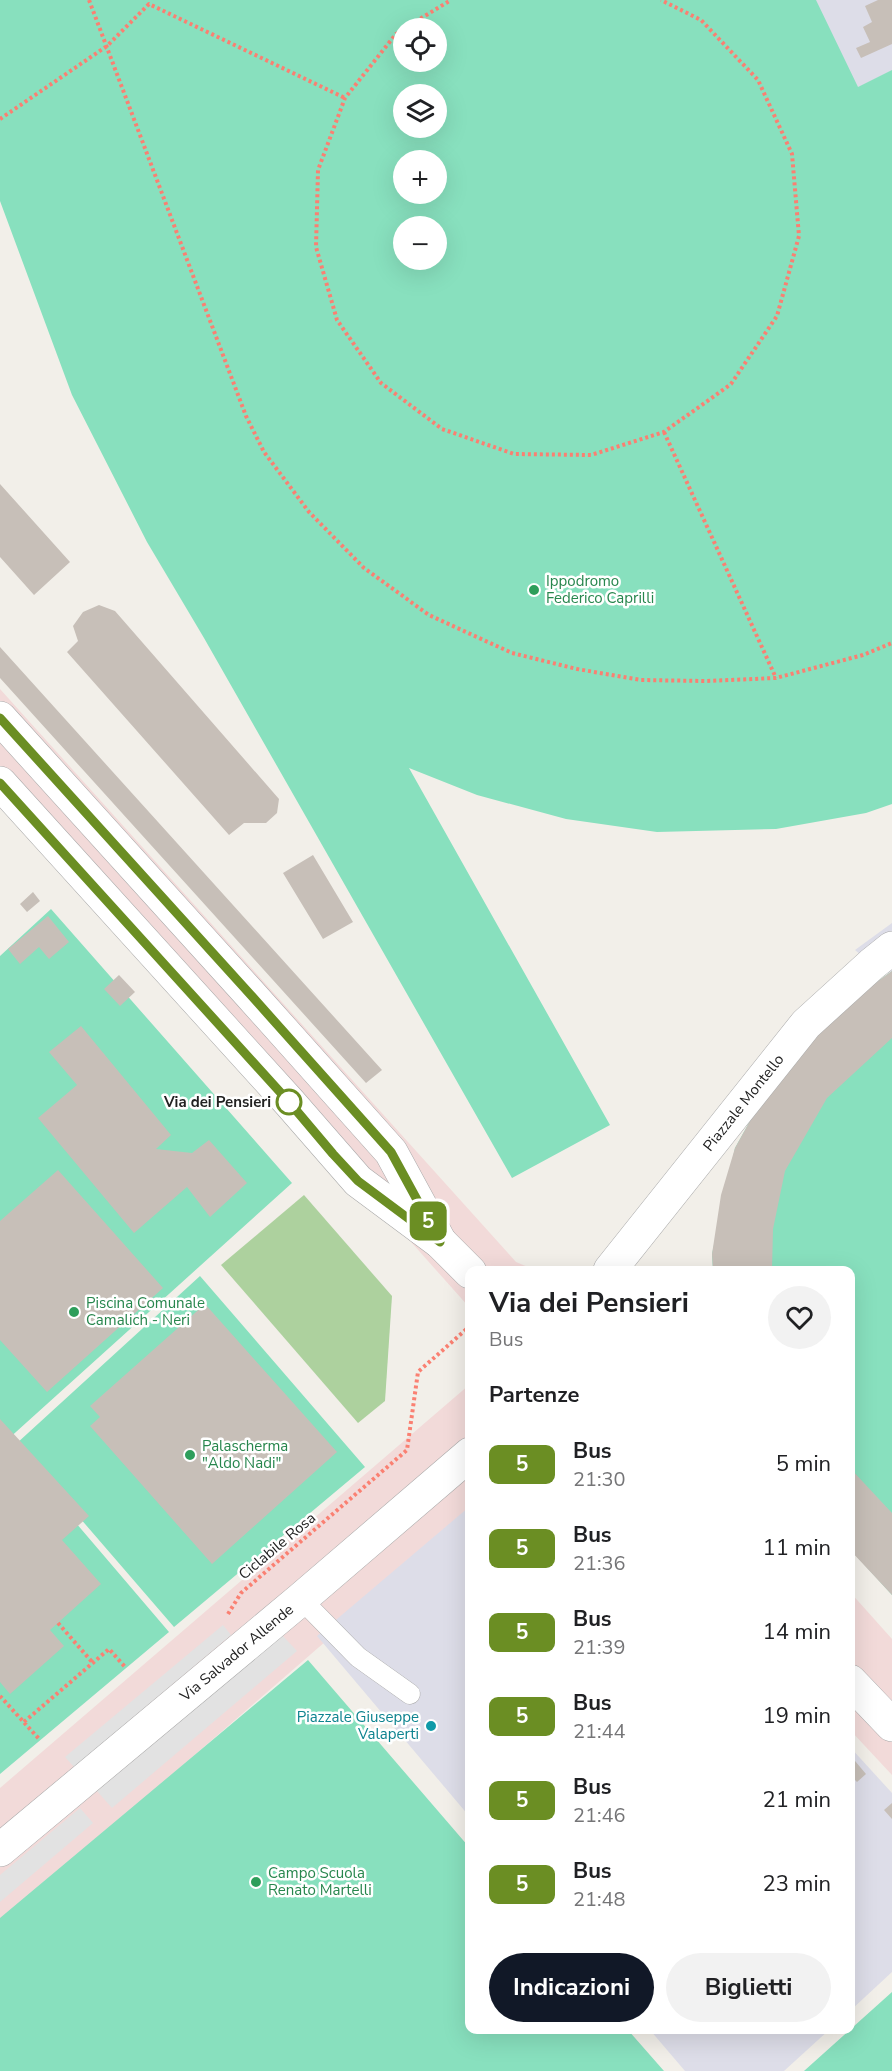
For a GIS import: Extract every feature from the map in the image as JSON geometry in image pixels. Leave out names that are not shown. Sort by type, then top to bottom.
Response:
[{"type":"street","points":[[0,718],[391,1152],[440,1242]]},
{"type":"street","points":[[0,783],[358,1181],[440,1242],[465,1267]]},
{"type":"street","name":"Piazzale Montello","points":[[613,1266],[806,1023],[892,948]]},
{"type":"street","name":"Via Salvador Allende","points":[[0,1850],[301,1599],[465,1458]]},
{"type":"street","points":[[855,1686],[892,1725]]},
{"type":"lane","points":[[301,1599],[358,1658],[410,1694]]},
{"type":"path","points":[[89,0],[251,425],[264,452],[309,512],[364,568],[429,615],[512,653],[577,669],[641,680],[705,681],[777,678],[863,655],[892,643]]},
{"type":"path","points":[[422,18],[451,0]]},
{"type":"path","points":[[393,38],[345,98],[318,170],[316,247],[338,320],[381,383],[442,429],[514,454],[591,455],[664,432],[731,384],[777,316],[798,236],[792,154],[758,80],[701,20],[661,0]]},
{"type":"path","points":[[0,119],[107,46],[151,2],[345,98]]},
{"type":"path","points":[[664,432],[777,678]]},
{"type":"path","name":"Ciclabile Rosa","points":[[224,1619],[241,1593],[407,1450],[418,1372],[465,1330]]},
{"type":"path","points":[[58,1623],[93,1663]]},
{"type":"path","points":[[24,1722],[109,1649],[126,1668]]},
{"type":"path","points":[[0,1696],[40,1740]]},
{"type":"shaded area","points":[[816,0],[892,0],[892,70],[858,87]]},
{"type":"shaded area","points":[[0,689],[516,1262],[526,1266],[465,1266],[465,1303],[0,781]]},
{"type":"shaded area","points":[[892,923],[892,971],[884,975],[855,950]]},
{"type":"shaded area","points":[[465,1388],[465,1520],[0,1924],[0,1788]]},
{"type":"shaded area","name":"Piazzale Giuseppe Valaperti","points":[[465,1510],[465,1811],[317,1636]]},
{"type":"shaded area","points":[[855,1598],[892,1639],[892,1775],[855,1735]]},
{"type":"shaded area","points":[[223,1625],[231,1635],[74,1767],[65,1757]]},
{"type":"shaded area","points":[[282,1635],[297,1651],[112,1808],[97,1791]]},
{"type":"shaded area","points":[[855,1752],[892,1793],[892,1972],[855,2006]]},
{"type":"shaded area","points":[[80,1808],[93,1823],[0,1902],[0,1875]]},
{"type":"shaded area","points":[[653,2034],[825,2034],[784,2071],[685,2071]]},
{"type":"green space","name":"Ippodromo Federico Caprilli","points":[[0,0],[892,0],[892,804],[866,813],[776,829],[657,832],[566,819],[477,795],[409,768],[610,1125],[512,1178],[147,542],[72,395],[0,201]]},
{"type":"green space","name":"Piscina Comunale Camalich - Neri","points":[[51,909],[292,1183],[6,1441],[169,1632],[0,1774],[0,956]]},
{"type":"green space","points":[[892,971],[892,1595],[855,1554],[855,1266],[713,1266],[712,1254],[735,1148],[760,1103],[837,1011]]},
{"type":"green space","points":[[304,1195],[392,1296],[385,1401],[358,1423],[221,1265]]},
{"type":"green space","name":"Palascherma \"Aldo Nadi\"","points":[[200,1276],[365,1467],[174,1627],[16,1444]]},
{"type":"green space","name":"Campo Scuola Renato Martelli","points":[[308,1660],[465,1842],[465,2034],[632,2034],[664,2071],[0,2071],[0,1918]]},
{"type":"green space","points":[[892,1992],[892,2071],[804,2071],[845,2034],[855,2034],[855,2025]]},
{"type":"building","points":[[878,0],[892,0],[892,44],[861,58],[856,48],[870,42],[863,27],[872,22],[865,6]]},
{"type":"building","points":[[0,484],[70,562],[34,595],[0,557]]},
{"type":"building","points":[[99,605],[115,611],[279,799],[277,813],[266,823],[244,823],[229,835],[67,652],[78,641],[73,626],[83,612]]},
{"type":"building","points":[[0,647],[382,1070],[366,1083],[0,678]]},
{"type":"building","points":[[313,855],[353,922],[323,939],[283,873]]},
{"type":"building","points":[[33,892],[40,901],[27,912],[20,904]]},
{"type":"building","points":[[48,916],[69,942],[49,959],[39,947],[20,964],[8,949]]},
{"type":"building","points":[[892,971],[892,1038],[827,1098],[785,1171],[773,1229],[772,1266],[713,1266],[712,1254],[721,1195],[735,1148],[760,1103],[837,1011]]},
{"type":"building","points":[[119,975],[135,992],[120,1006],[104,989]]},
{"type":"building","points":[[81,1026],[171,1135],[156,1149],[192,1153],[209,1140],[247,1183],[210,1217],[187,1187],[134,1233],[38,1118],[77,1085],[49,1052]]},
{"type":"building","points":[[58,1170],[163,1288],[47,1392],[0,1340],[0,1221]]},
{"type":"building","points":[[205,1304],[337,1452],[212,1564],[90,1426],[100,1417],[90,1406]]},
{"type":"building","points":[[0,1419],[89,1516],[62,1540],[101,1584],[50,1630],[64,1646],[10,1694],[0,1682]]},
{"type":"building","points":[[855,1473],[892,1513],[892,1595],[855,1555]]},
{"type":"building","points":[[855,1761],[866,1774],[857,1782],[855,1780]]},
{"type":"building","points":[[892,1803],[892,1819],[884,1810]]},
{"type":"bus line","name":"5","points":[[0,718],[391,1152],[440,1242],[358,1181],[0,783]]},
{"type":"place","name":"Ippodromo Federico Caprilli","points":[[534,590]]},
{"type":"place","name":"Via dei Pensieri","points":[[289,1102]]},
{"type":"place","name":"Piscina Comunale Camalich - Neri","points":[[74,1312]]},
{"type":"place","name":"Palascherma \"Aldo Nadi\"","points":[[190,1455]]},
{"type":"place","name":"Piazzale Giuseppe Valaperti","points":[[431,1726]]},
{"type":"place","name":"Campo Scuola Renato Martelli","points":[[256,1882]]}]
